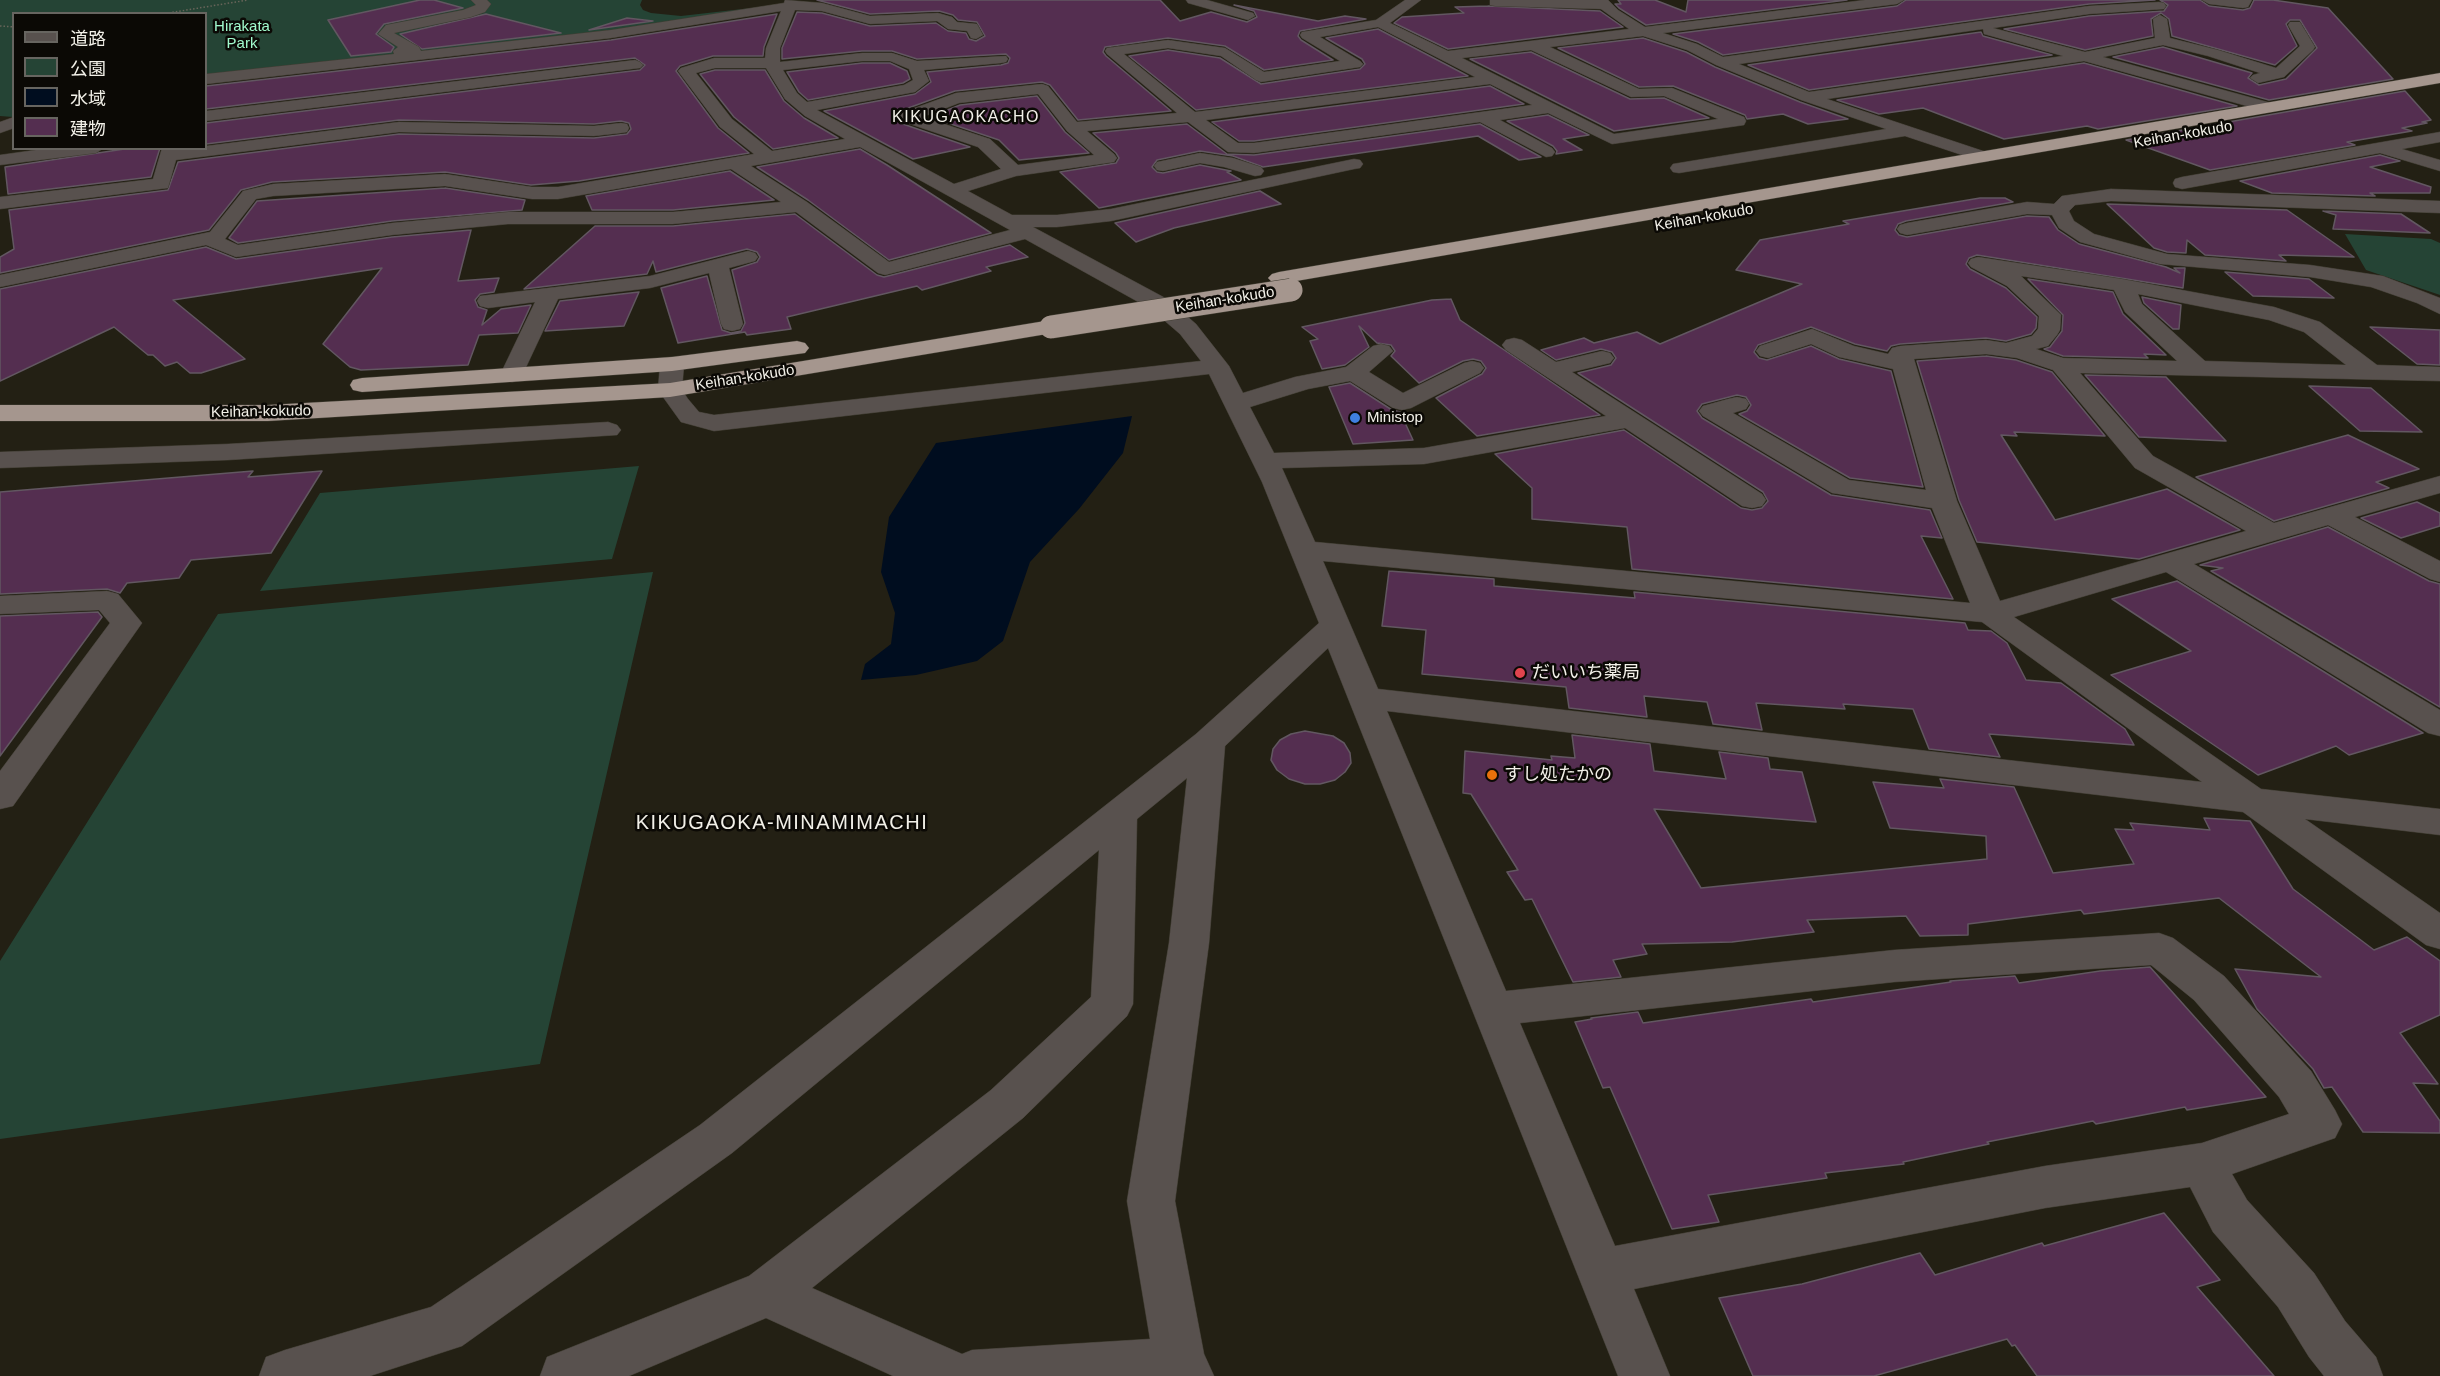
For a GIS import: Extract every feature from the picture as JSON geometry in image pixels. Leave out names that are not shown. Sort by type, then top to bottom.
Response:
[{"type":"highway","name":"Keihan-kokudo","points":[[1285,284],[2265,106],[2440,78]]},
{"type":"highway","name":"Keihan-kokudo","points":[[0,412],[268,413],[670,390],[1047,322],[2440,91]]},
{"type":"highway","name":"Keihan-kokudo","points":[[0,392],[282,391],[672,364],[1047,322]]},
{"type":"street","points":[[207,72],[414,50],[385,34],[391,28],[480,9],[484,4],[478,0]]},
{"type":"street","points":[[1193,0],[1248,16]]},
{"type":"street","points":[[1414,0],[1380,23],[1307,34],[1355,64],[1261,77],[1225,52],[1168,44],[1112,51],[1191,117],[1234,148],[1254,148],[1550,108]]},
{"type":"street","points":[[1721,62],[2089,10],[2159,6],[2177,0]]},
{"type":"street","points":[[2209,0],[2243,4],[2245,0]]},
{"type":"street","points":[[1446,56],[1890,1],[1914,10]]},
{"type":"street","points":[[1495,2],[1601,2],[1642,31],[1692,47],[1721,62],[1807,97],[1983,157]]},
{"type":"street","points":[[791,3],[773,48],[772,65],[791,96],[862,141],[1159,304],[1188,329],[1217,366],[1265,461],[1303,550],[1644,1376]]},
{"type":"street","points":[[207,79],[611,34],[791,3],[822,7],[870,20],[903,14],[938,17],[947,20],[953,26],[972,27],[976,35]]},
{"type":"street","points":[[2159,6],[2163,41]]},
{"type":"street","points":[[1935,16],[2265,106]]},
{"type":"street","points":[[1380,23],[1612,138],[1738,121],[1666,91],[1637,94],[1533,45]]},
{"type":"street","points":[[2200,88],[2279,74],[2308,47],[2295,25]]},
{"type":"street","points":[[1807,97],[2084,57],[2163,41],[2213,53],[2279,74]]},
{"type":"street","points":[[423,127],[425,55]]},
{"type":"street","points":[[771,158],[726,123],[686,71],[714,63],[772,65],[862,57],[892,57],[915,66],[1001,59]]},
{"type":"street","points":[[207,116],[425,88],[635,65]]},
{"type":"street","points":[[805,107],[909,89],[921,81],[915,66]]},
{"type":"street","points":[[1072,127],[1191,117],[1493,79]]},
{"type":"street","points":[[953,190],[1014,171],[1108,158],[1072,127],[1042,89],[956,98],[907,117],[984,143],[1014,171]]},
{"type":"street","points":[[1483,117],[1546,152]]},
{"type":"street","points":[[207,148],[399,127],[594,131],[621,128]]},
{"type":"street","points":[[1679,168],[1907,131]]},
{"type":"street","points":[[1649,133],[1707,164]]},
{"type":"street","points":[[2130,195],[2172,185],[2440,137]]},
{"type":"street","points":[[800,206],[673,218],[508,219],[392,229],[236,251],[213,241],[250,195],[273,190],[445,180],[532,193],[558,193],[862,141]]},
{"type":"street","points":[[2383,149],[2440,166]]},
{"type":"street","points":[[0,160],[80,150]]},
{"type":"street","points":[[0,203],[161,184],[170,152],[188,150]]},
{"type":"street","points":[[1163,166],[1200,158],[1227,162],[1279,180]]},
{"type":"street","points":[[736,164],[800,206],[885,269],[1019,226],[1111,215],[1354,164]]},
{"type":"street","points":[[558,193],[592,218]]},
{"type":"street","points":[[1907,229],[2026,208],[2059,210],[2069,200],[2111,195],[2440,207]]},
{"type":"street","points":[[2059,210],[2066,224],[2087,238],[2167,260],[2310,271],[2375,280],[2425,298],[2440,307]]},
{"type":"street","points":[[1935,224],[1956,232]]},
{"type":"street","points":[[0,280],[56,261],[216,237]]},
{"type":"street","points":[[488,301],[650,282],[748,257]]},
{"type":"street","points":[[2005,350],[2040,341],[2049,330],[2050,315],[2015,281],[1978,263],[2122,285],[2274,314],[2312,327],[2371,372]]},
{"type":"street","points":[[717,265],[732,324]]},
{"type":"street","points":[[2122,285],[2133,307],[2198,368]]},
{"type":"street","points":[[512,375],[550,294]]},
{"type":"street","points":[[1768,351],[1812,336],[1847,352],[1904,364]]},
{"type":"street","points":[[1514,345],[1752,500]]},
{"type":"street","points":[[2440,374],[2061,365],[2021,352],[1986,347],[1900,353],[1943,501],[1990,614],[2440,933]]},
{"type":"street","points":[[1236,403],[1304,382],[1354,373],[1381,351]]},
{"type":"street","points":[[1552,370],[1602,358]]},
{"type":"street","points":[[672,364],[670,390],[690,417],[714,423],[1217,366]]},
{"type":"street","points":[[2061,365],[2144,462],[2271,533]]},
{"type":"street","points":[[1354,373],[1402,403],[1472,368]]},
{"type":"street","points":[[1737,404],[1712,411],[1842,487],[1943,501]]},
{"type":"street","points":[[1265,461],[1365,456],[1424,456],[1628,420]]},
{"type":"street","points":[[0,460],[228,452],[608,430]]},
{"type":"street","points":[[1303,550],[1990,614],[2440,484]]},
{"type":"street","points":[[2331,516],[2440,573]]},
{"type":"street","points":[[2170,562],[2440,726]]},
{"type":"street","points":[[0,605],[107,600],[126,623],[0,797]]},
{"type":"street","points":[[285,1376],[444,1328],[716,1139],[1208,742],[1334,626]]},
{"type":"street","points":[[1363,698],[2440,822]]},
{"type":"street","points":[[972,1376],[1184,1370],[1151,1202],[1189,943],[1208,742]]},
{"type":"street","points":[[566,1376],[767,1293],[1007,1104],[1112,1004],[1119,814]]},
{"type":"street","points":[[1492,1009],[1894,966],[2159,949],[2209,988],[2295,1084],[2319,1124],[2202,1164],[2045,1187],[1601,1272]]},
{"type":"street","points":[[2202,1164],[2230,1216],[2296,1290],[2327,1339],[2357,1376]]},
{"type":"street","points":[[767,1293],[952,1376]]},
{"type":"path","points":[[174,12],[248,0]]},
{"type":"green space","name":"Hirakata Park","points":[[0,0],[642,0],[640,5],[643,10],[681,16],[769,6],[610,32],[207,76],[207,12],[12,12],[12,117],[0,116]]},
{"type":"green space","points":[[2345,234],[2431,239],[2440,243],[2440,295],[2366,270]]},
{"type":"green space","points":[[639,466],[612,559],[260,591],[320,493]]},
{"type":"green space","points":[[653,572],[540,1064],[0,1139],[0,961],[218,614]]},
{"type":"water","points":[[1132,416],[1123,453],[1079,509],[1030,562],[1003,641],[977,661],[916,675],[861,680],[865,664],[891,644],[895,613],[881,572],[889,517],[936,443]]},
{"type":"building","points":[[420,0],[434,0],[463,8],[384,24],[376,34],[394,47],[391,52],[351,56],[328,20]]},
{"type":"building","points":[[817,0],[1160,0],[1180,21],[1211,12],[1247,22],[1257,17],[1254,11],[1234,5],[1318,21],[1345,16],[1366,19],[1300,31],[1298,36],[1301,40],[1333,60],[1264,70],[1225,46],[1168,38],[1105,47],[1103,52],[1106,56],[1171,111],[1078,120],[1050,85],[1042,82],[955,91],[900,111],[897,118],[900,123],[970,147],[913,159],[824,111],[915,94],[931,82],[927,72],[1001,65],[1008,63],[1010,58],[1006,54],[917,59],[892,51],[862,51],[782,59],[782,48],[797,12],[822,13],[870,26],[936,23],[948,31],[966,33],[969,39],[976,41],[985,36],[977,22],[958,20],[953,15],[939,11],[870,14]]},
{"type":"building","points":[[1618,0],[1655,0],[1686,12],[1688,0],[1847,0],[1646,25],[1619,8],[1615,4],[1621,4]]},
{"type":"building","points":[[1906,0],[2155,0],[2089,4],[1723,55],[1698,42],[1673,34],[1897,6]]},
{"type":"building","points":[[2160,0],[2200,0],[2209,6],[2243,10],[2250,8],[2254,0],[2273,0],[2328,8],[2393,79],[2269,100],[2113,57],[2163,47],[2252,73],[2248,78],[2259,85],[2286,79],[2317,48],[2300,20],[2290,20],[2286,24],[2297,46],[2275,65],[2172,36],[2169,19],[2161,13],[2151,19],[2153,36],[2085,50],[2004,29],[2089,16],[2164,11],[2168,5]]},
{"type":"building","points":[[1488,6],[1600,11],[1623,27],[1448,49],[1394,23],[1402,17],[1464,13],[1455,7]]},
{"type":"building","points":[[486,14],[561,33],[422,49],[400,34]]},
{"type":"building","points":[[777,14],[764,47],[763,56],[713,56],[680,66],[676,71],[718,128],[749,153],[579,181],[531,185],[445,172],[272,182],[241,190],[209,230],[0,273],[0,257],[14,249],[9,210],[168,190],[178,162],[399,134],[594,138],[627,134],[631,129],[629,123],[621,121],[594,124],[399,120],[207,144],[207,123],[640,70],[645,65],[635,58],[207,109],[207,86],[611,40]]},
{"type":"building","points":[[627,18],[653,21],[589,30]]},
{"type":"building","points":[[1378,29],[1468,76],[1196,110],[1129,56],[1168,50],[1220,58],[1261,84],[1360,69],[1365,64],[1362,59],[1326,38]]},
{"type":"building","points":[[1981,32],[1983,36],[2052,55],[1809,90],[1748,65]]},
{"type":"building","points":[[1643,38],[1686,52],[1715,67],[1848,119],[1808,124],[1783,114],[1747,119],[1745,115],[1673,86],[1639,87],[1558,48]]},
{"type":"building","points":[[1531,52],[1630,99],[1664,98],[1709,118],[1614,131],[1470,59]]},
{"type":"building","points":[[862,63],[890,63],[907,71],[910,79],[903,83],[808,100],[799,92],[787,72]]},
{"type":"building","points":[[2084,63],[2237,106],[2098,129],[2087,126],[2004,139],[1923,108],[1879,114],[1837,100]]},
{"type":"building","points":[[715,70],[765,70],[784,101],[804,118],[838,138],[773,149],[734,117],[700,74]]},
{"type":"building","points":[[1490,86],[1524,104],[1254,141],[1239,141],[1212,122]]},
{"type":"building","points":[[2405,91],[2431,120],[2422,122],[2427,123],[2402,128],[2412,131],[2347,142],[2355,145],[2210,170],[2126,140]]},
{"type":"building","points":[[1037,96],[1065,132],[1089,153],[1019,160],[999,140],[930,117],[960,105]]},
{"type":"building","points":[[1548,115],[1589,135],[1563,139],[1582,150],[1556,154],[1557,151],[1553,146],[1507,121]]},
{"type":"building","points":[[1187,124],[1227,154],[1254,155],[1480,124],[1541,157],[1519,160],[1478,136],[1263,167],[1233,156],[1200,151],[1157,160],[1152,167],[1157,172],[1163,173],[1200,165],[1231,171],[1227,172],[1241,180],[1099,208],[1060,172],[1116,163],[1119,158],[1116,153],[1093,133]]},
{"type":"building","points":[[860,149],[991,233],[889,260],[808,200],[757,167]]},
{"type":"building","points":[[118,150],[159,150],[151,177],[8,194],[5,167]]},
{"type":"building","points":[[2380,155],[2400,161],[2370,167],[2431,187],[2430,193],[2370,193],[2375,196],[2272,193],[2240,181]]},
{"type":"building","points":[[730,171],[774,200],[673,210],[592,210],[586,196]]},
{"type":"building","points":[[445,188],[525,200],[522,210],[392,221],[238,243],[229,238],[257,201]]},
{"type":"building","points":[[1260,191],[1281,204],[1174,228],[1136,242],[1115,223]]},
{"type":"building","points":[[1980,198],[2005,198],[2013,202],[1906,221],[1898,224],[1895,230],[1899,235],[1907,237],[2027,216],[2049,217],[2058,230],[2079,244],[2166,267],[2180,273],[2174,268],[2185,268],[2183,288],[1977,255],[1969,258],[1966,264],[1970,269],[2006,288],[2037,317],[2036,328],[2031,334],[2006,341],[1986,338],[1900,344],[1891,346],[1887,351],[1855,344],[1811,327],[1758,345],[1754,352],[1759,358],[1767,360],[1811,346],[1839,359],[1891,371],[1923,487],[1850,478],[1739,414],[1747,411],[1751,405],[1746,397],[1737,395],[1702,404],[1697,411],[1702,418],[1831,495],[1930,510],[1942,538],[1921,536],[1953,599],[1632,569],[1627,527],[1532,519],[1532,488],[1495,454],[1624,430],[1741,508],[1752,510],[1762,508],[1768,501],[1763,492],[1578,373],[1611,365],[1616,358],[1612,352],[1601,349],[1556,360],[1541,350],[1584,338],[1594,343],[1637,332],[1660,344],[1802,284],[1736,270],[1760,240],[1849,224],[1843,221]]},
{"type":"building","points":[[2107,204],[2287,210],[2354,257],[2279,255],[2286,261],[2205,255],[2187,240],[2186,253],[2167,252],[2154,248]]},
{"type":"building","points":[[2323,211],[2401,214],[2430,233],[2333,229],[2336,215]]},
{"type":"building","points":[[795,214],[877,275],[884,277],[1010,245],[1028,257],[986,267],[991,271],[922,290],[917,286],[787,317],[791,329],[747,335],[745,332],[678,343],[661,288],[707,276],[722,330],[731,333],[741,331],[745,323],[732,270],[757,262],[760,257],[757,252],[747,249],[656,272],[653,261],[647,274],[524,289],[595,226],[673,226]]},
{"type":"building","points":[[471,230],[458,281],[499,278],[494,292],[480,294],[475,300],[478,307],[487,310],[482,325],[501,309],[531,305],[518,333],[479,335],[468,365],[361,370],[350,367],[323,344],[382,268],[173,300],[245,359],[201,373],[190,373],[177,362],[165,366],[114,327],[0,381],[0,289],[206,247],[236,259],[392,237]]},
{"type":"building","points":[[2225,272],[2309,279],[2334,298],[2253,296]]},
{"type":"building","points":[[2028,279],[2113,292],[2123,314],[2166,355],[2144,354],[2148,358],[2063,356],[2044,349],[2050,347],[2062,331],[2063,315]]},
{"type":"building","points":[[639,292],[624,326],[545,331],[560,301]]},
{"type":"building","points":[[2142,297],[2181,305],[2179,329],[2173,329],[2144,303]]},
{"type":"building","points":[[1451,299],[1460,320],[1600,415],[1477,436],[1436,398],[1482,374],[1486,368],[1481,361],[1473,359],[1463,361],[1419,383],[1391,356],[1395,351],[1391,345],[1377,343],[1359,326],[1369,347],[1345,365],[1322,369],[1310,341],[1318,339],[1302,327],[1432,300]]},
{"type":"building","points":[[2370,327],[2440,330],[2440,365],[2417,364]]},
{"type":"building","points":[[1986,356],[2016,360],[2052,372],[2105,436],[2014,432],[2017,436],[2001,435],[2055,520],[2167,489],[2240,530],[2139,559],[1977,542],[1959,500],[1917,361]]},
{"type":"building","points":[[2085,375],[2166,377],[2226,441],[2139,437]]},
{"type":"building","points":[[1350,383],[1392,410],[1400,412],[1413,440],[1353,444],[1329,387]]},
{"type":"building","points":[[2309,386],[2371,388],[2422,432],[2360,431]]},
{"type":"building","points":[[2348,435],[2419,469],[2376,482],[2389,488],[2274,521],[2196,477]]},
{"type":"building","points":[[253,471],[248,477],[322,471],[271,553],[191,560],[179,578],[127,583],[120,593],[107,589],[0,594],[0,492]]},
{"type":"building","points":[[2417,502],[2440,513],[2440,526],[2401,538],[2361,518]]},
{"type":"building","points":[[2328,527],[2429,581],[2440,584],[2440,707],[2211,571],[2223,568],[2200,565]]},
{"type":"building","points":[[1389,571],[1494,579],[1494,586],[1635,598],[1634,592],[1965,623],[1968,630],[1991,631],[2007,643],[2026,680],[2061,683],[2125,729],[2134,745],[1989,734],[2000,757],[1929,749],[1913,709],[1843,704],[1845,709],[1756,703],[1762,730],[1713,724],[1707,702],[1644,696],[1647,717],[1569,708],[1566,687],[1422,674],[1426,630],[1382,626]]},
{"type":"building","points":[[2177,581],[2423,733],[2349,755],[2336,746],[2258,775],[2111,675],[2191,651],[2112,599]]},
{"type":"building","points":[[98,612],[102,617],[0,756],[0,616]]},
{"type":"building","points":[[1305,731],[1333,736],[1344,743],[1350,753],[1351,763],[1335,780],[1320,784],[1305,784],[1289,779],[1277,770],[1271,760],[1273,749],[1280,740],[1291,734]]},
{"type":"building","points":[[1572,735],[1650,744],[1654,771],[1726,779],[1719,752],[1768,758],[1770,769],[1802,772],[1816,822],[1654,809],[1701,888],[1987,859],[1986,836],[1890,828],[1873,782],[1944,788],[1940,779],[2014,787],[2053,873],[2134,864],[2115,829],[2134,830],[2130,823],[2210,830],[2204,818],[2250,821],[2293,889],[2374,950],[2407,937],[2440,961],[2440,1015],[2400,1033],[2438,1084],[2413,1083],[2440,1121],[2440,1133],[2363,1132],[2332,1087],[2324,1088],[2313,1069],[2257,1009],[2235,969],[2321,977],[2219,898],[2084,914],[2081,910],[1968,924],[1968,935],[1920,936],[1906,916],[1807,920],[1814,932],[1732,942],[1642,944],[1647,954],[1613,960],[1621,977],[1573,982],[1532,899],[1525,900],[1507,872],[1518,870],[1471,794],[1463,793],[1465,751],[1552,760],[1551,756],[1575,758]]},
{"type":"building","points":[[2150,967],[2266,1097],[2187,1110],[2185,1107],[2096,1124],[2093,1121],[1987,1142],[1989,1144],[1903,1162],[1904,1164],[1825,1173],[1827,1178],[1708,1195],[1719,1222],[1672,1229],[1610,1087],[1603,1088],[1575,1022],[1638,1012],[1643,1023],[1811,999],[1813,1002],[1950,981],[2015,976],[2019,983],[2100,971]]},
{"type":"building","points":[[2164,1213],[2220,1280],[2197,1287],[2274,1376],[2037,1376],[2015,1345],[2012,1346],[2007,1339],[1874,1376],[1753,1376],[1719,1298],[1802,1284],[1920,1253],[1935,1275],[2042,1243],[2044,1246]]},
{"type":"place","name":"Ministop","points":[[1355,418]]},
{"type":"place","name":"だいいち薬局","points":[[1520,673]]},
{"type":"place","name":"すし処たかの","points":[[1492,775]]},
{"type":"district","name":"KIKUGAOKACHO","points":[[966,118]]},
{"type":"district","name":"KIKUGAOKA-MINAMIMACHI","points":[[782,823]]}]
